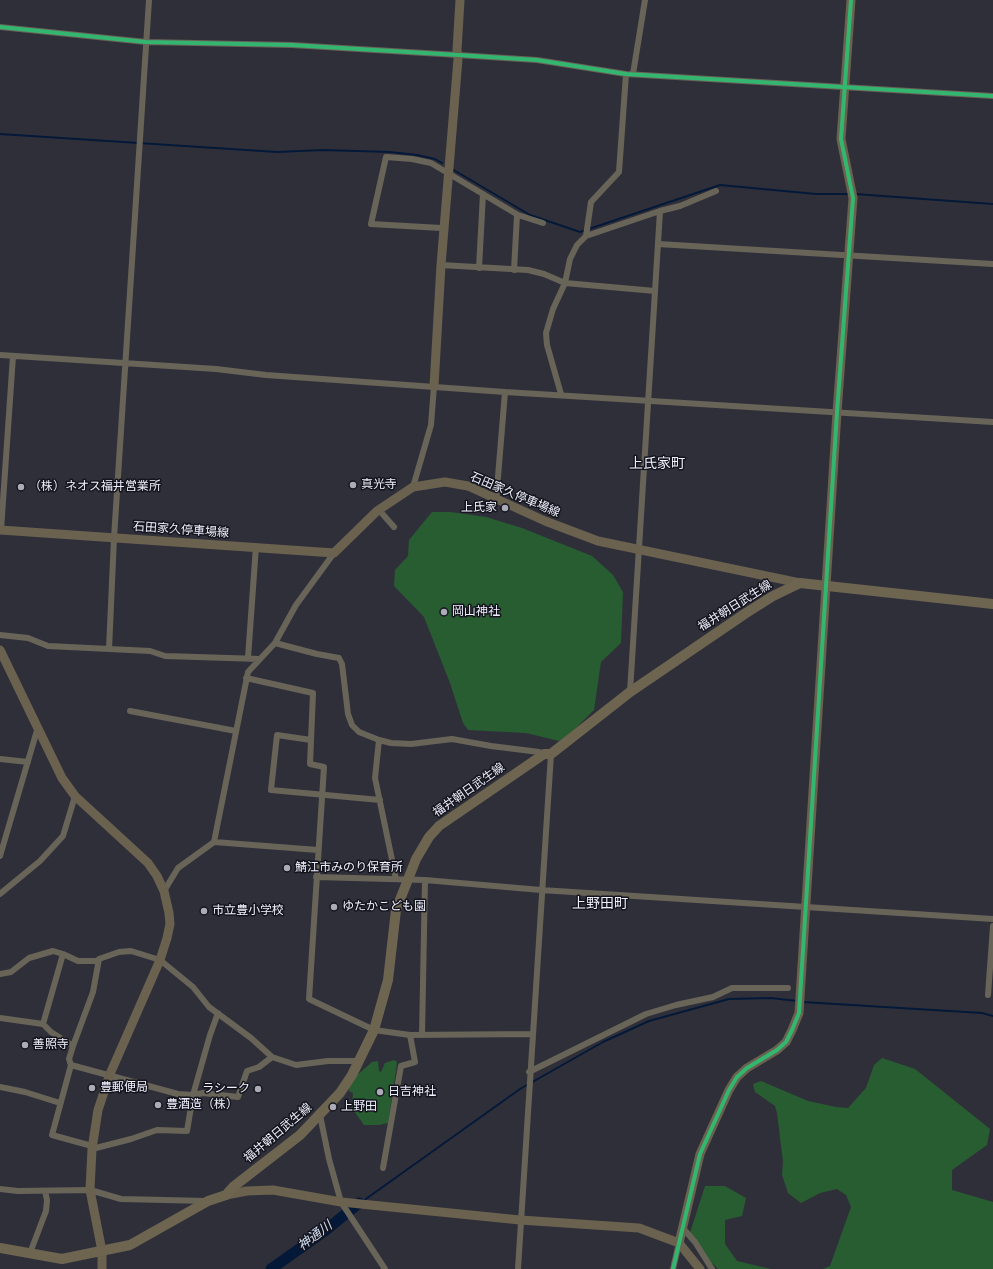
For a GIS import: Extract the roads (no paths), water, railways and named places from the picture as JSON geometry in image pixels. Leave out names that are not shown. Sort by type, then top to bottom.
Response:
[{"type":"main road","name":"福井朝日武生線","points":[[0,1248],[62,1259],[130,1245],[208,1201],[226,1195],[233,1187],[300,1135],[340,1093],[374,1030],[388,980],[401,879],[439,826],[547,754],[630,692],[772,596],[800,583],[993,604]]},
{"type":"street","points":[[109,650],[114,538],[149,0]]},
{"type":"street","points":[[413,487],[431,425],[441,265],[458,55],[460,0]]},
{"type":"street","points":[[561,394],[547,345],[546,333],[553,309],[565,283],[570,258],[586,233],[591,202],[619,172],[630,74],[645,0]]},
{"type":"street","points":[[673,1269],[700,1154],[729,1090],[737,1077],[747,1068],[777,1050],[786,1042],[798,1013],[800,1000],[836,412],[852,194],[842,139],[851,0]]},
{"type":"street","points":[[0,27],[146,42],[292,45],[537,60],[630,74],[993,96]]},
{"type":"street","points":[[441,228],[371,224],[386,157],[412,159],[432,163],[517,215],[543,223]]},
{"type":"street","points":[[586,233],[680,206],[716,191]]},
{"type":"street","points":[[479,268],[483,194]]},
{"type":"street","points":[[630,692],[660,211]]},
{"type":"street","points":[[514,270],[517,215]]},
{"type":"street","points":[[658,244],[993,264]]},
{"type":"street","points":[[441,265],[528,270],[544,274],[565,283],[655,291]]},
{"type":"street","points":[[0,355],[126,363],[505,392],[561,394],[648,401],[993,422]]},
{"type":"street","points":[[0,530],[13,356]]},
{"type":"street","points":[[496,500],[505,392]]},
{"type":"street","name":"石田家久停車場線","points":[[0,530],[256,546],[334,553],[379,510],[413,487],[445,482],[468,486],[496,500],[598,541],[800,583]]},
{"type":"street","points":[[379,510],[394,527]]},
{"type":"street","points":[[248,658],[256,546]]},
{"type":"street","points":[[214,842],[248,672],[275,643],[296,604],[334,553]]},
{"type":"street","points":[[0,635],[28,638],[48,646],[150,651],[165,656],[260,658]]},
{"type":"street","points":[[275,643],[339,658],[342,664],[344,690],[352,725],[359,732],[379,740],[410,744],[452,739],[547,754],[541,890],[518,1269]]},
{"type":"street","points":[[0,650],[62,778],[75,796],[148,863],[157,876],[164,891],[170,924],[160,960],[110,1074],[98,1110],[92,1148],[90,1190],[102,1251],[102,1269]]},
{"type":"street","points":[[246,678],[313,693],[310,764],[324,767],[309,999],[374,1030],[410,1035],[532,1034]]},
{"type":"street","points":[[130,711],[236,731]]},
{"type":"street","points":[[0,856],[38,728]]},
{"type":"street","points":[[311,740],[277,735],[271,790],[322,796],[380,800]]},
{"type":"street","points":[[379,740],[375,778],[401,879]]},
{"type":"street","points":[[0,759],[28,762]]},
{"type":"street","points":[[0,894],[40,861],[63,836],[75,796]]},
{"type":"street","points":[[164,891],[178,868],[214,842],[318,850]]},
{"type":"street","points":[[316,877],[425,880],[541,890],[993,919]]},
{"type":"street","points":[[422,1035],[425,880]]},
{"type":"street","points":[[988,995],[993,926]]},
{"type":"street","points":[[0,974],[11,972],[29,958],[53,951],[78,961],[98,961],[119,952],[131,951],[160,960],[192,987],[209,1007],[272,1057],[296,1065],[328,1061],[358,1060]]},
{"type":"street","points":[[43,1024],[63,954]]},
{"type":"street","points":[[98,961],[94,992],[69,1059],[71,1065],[52,1136],[92,1148],[131,1139],[157,1130],[187,1131],[193,1095],[210,1034],[218,1014]]},
{"type":"street","points":[[529,1075],[646,1014],[676,1005],[713,997],[732,988],[788,988]]},
{"type":"street","points":[[0,1018],[43,1024],[51,1032],[73,1046]]},
{"type":"street","points":[[383,1168],[401,1066],[415,1062],[410,1035]]},
{"type":"street","points":[[71,1065],[110,1074],[178,1094],[193,1095],[203,1093],[238,1096],[247,1071],[259,1067],[272,1057]]},
{"type":"street","points":[[0,1087],[25,1092],[60,1103]]},
{"type":"street","points":[[320,1115],[342,1202],[385,1269]]},
{"type":"street","points":[[0,1188],[18,1191],[90,1190],[121,1198],[208,1201]]},
{"type":"street","points":[[226,1195],[247,1191],[273,1190],[342,1202],[520,1220],[639,1228],[679,1243],[700,1269]]},
{"type":"street","points":[[30,1253],[46,1211],[47,1200],[45,1191]]},
{"type":"street","points":[[682,1227],[695,1242],[712,1269]]},
{"type":"waterway","points":[[0,134],[277,152],[323,150],[390,152],[417,155],[435,159],[442,163]]},
{"type":"waterway","points":[[452,169],[530,215],[580,232],[720,185],[816,194],[850,194]]},
{"type":"waterway","points":[[855,194],[993,204]]},
{"type":"waterway","points":[[363,1201],[520,1089],[603,1042],[649,1021],[729,999],[771,998],[797,1001]]},
{"type":"waterway","points":[[803,1002],[982,1013],[993,1016]]},
{"type":"waterway","name":"神通川","points":[[271,1269],[326,1230],[359,1203]]},
{"type":"place","name":"真光寺","points":[[353,485]]},
{"type":"place","name":"（株）ネオス福井営業所","points":[[21,487]]},
{"type":"place","name":"上氏家","points":[[505,508]]},
{"type":"place","name":"岡山神社","points":[[444,612]]},
{"type":"place","name":"鯖江市みのり保育所","points":[[287,868]]},
{"type":"place","name":"ゆたかこども園","points":[[334,907]]},
{"type":"place","name":"市立豊小学校","points":[[204,911]]},
{"type":"place","name":"善照寺","points":[[25,1045]]},
{"type":"place","name":"豊郵便局","points":[[92,1088]]},
{"type":"place","name":"ラシーク","points":[[258,1089]]},
{"type":"place","name":"日吉神社","points":[[380,1092]]},
{"type":"place","name":"豊酒造（株）","points":[[158,1105]]},
{"type":"place","name":"上野田","points":[[333,1107]]},
{"type":"district","name":"上氏家町","points":[[657,464]]},
{"type":"district","name":"上野田町","points":[[600,904]]}]
